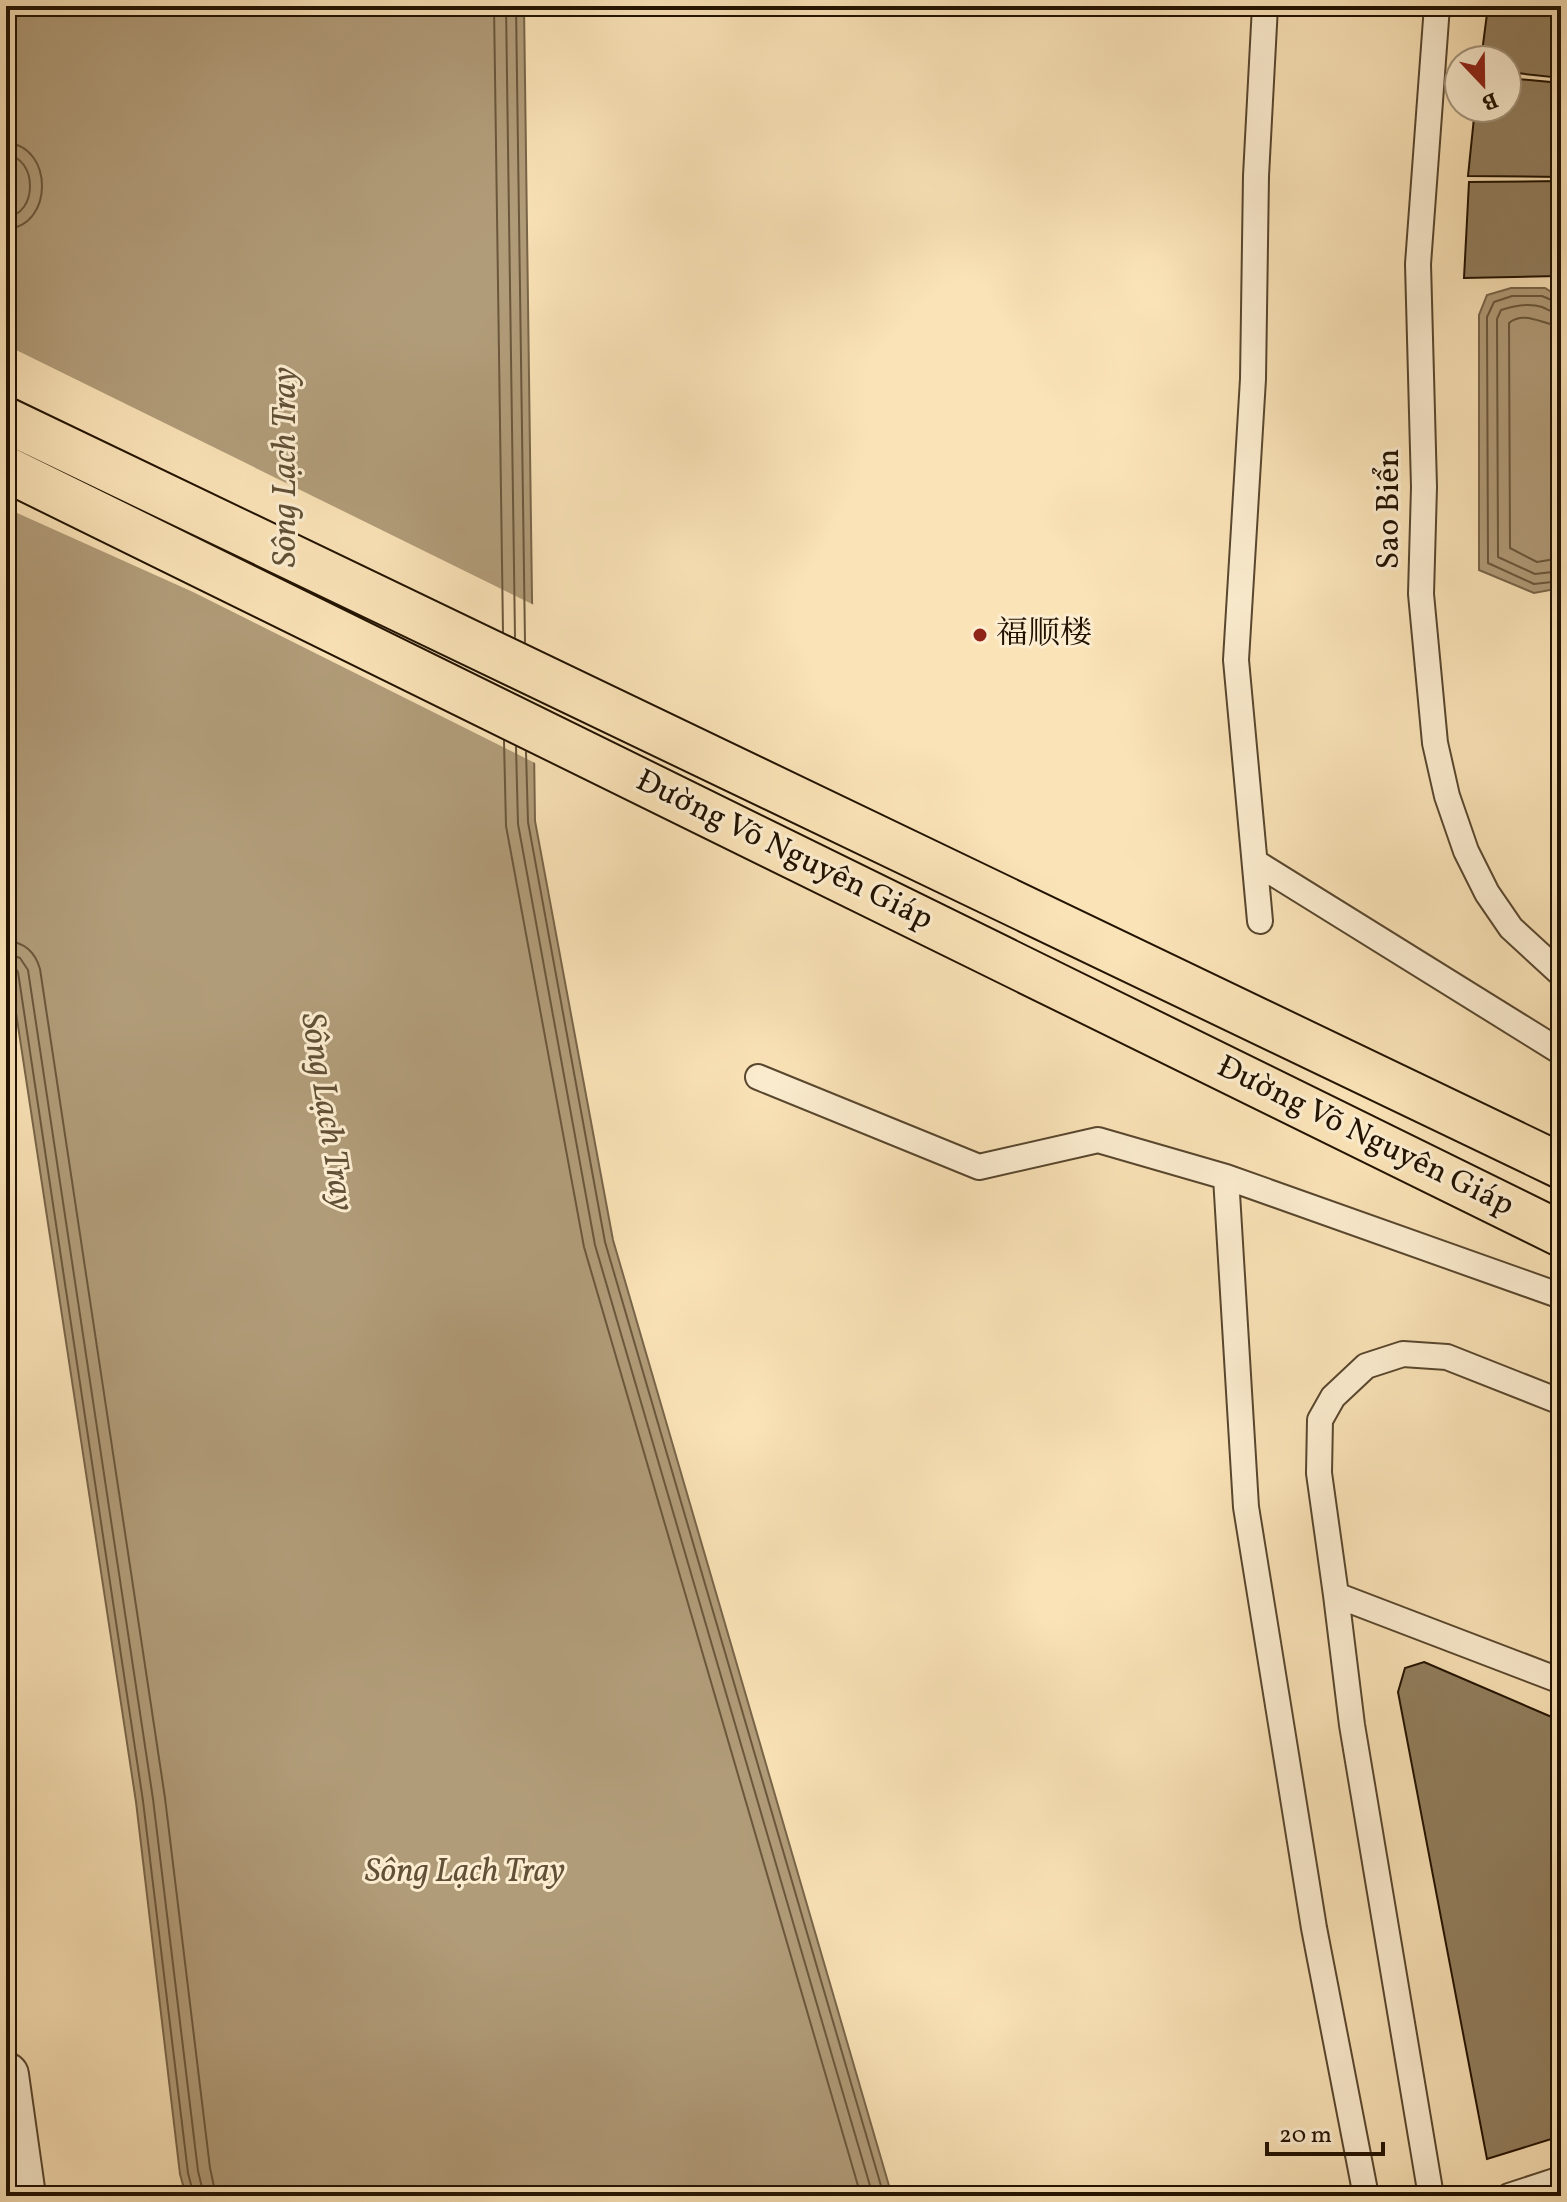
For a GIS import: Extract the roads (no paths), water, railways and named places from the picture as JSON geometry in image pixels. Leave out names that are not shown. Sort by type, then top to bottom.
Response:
[{"type":"main road","name":"Đường Võ Nguyên Giáp","points":[[6,420],[1561,1166]]},
{"type":"main road","name":"Đường Võ Nguyên Giáp","points":[[6,469],[1561,1234]]},
{"type":"street","points":[[6,2075],[23,2196]]},
{"type":"lane","points":[[1260,921],[1236,660],[1253,379],[1256,176],[1265,6]]},
{"type":"lane","name":"Sao Biển","points":[[1437,6],[1418,264],[1424,487],[1421,594],[1435,743],[1447,796],[1466,851],[1487,893],[1511,928],[1561,974]]},
{"type":"lane","points":[[1255,862],[1561,1052]]},
{"type":"lane","points":[[758,1077],[979,1167],[1098,1140],[1226,1177],[1561,1296]]},
{"type":"lane","points":[[1226,1177],[1246,1507],[1314,1928],[1366,2196]]},
{"type":"lane","points":[[1431,2196],[1352,1725],[1319,1473],[1320,1420],[1333,1397],[1366,1366],[1403,1354],[1447,1357],[1561,1402]]},
{"type":"lane","points":[[1336,1595],[1561,1681]]},
{"type":"lane","points":[[1509,2196],[1561,2179]]},
{"type":"water","name":"Sông Lạch Tray","points":[[6,6],[524,6],[535,821],[613,1240],[892,2196],[186,2196],[180,2174],[136,1802],[6,947],[6,219],[11,190],[6,134]]},
{"type":"water","points":[[1511,288],[1545,288],[1561,298],[1561,588],[1534,593],[1479,570],[1479,315],[1487,295]]},
{"type":"place","name":"福顺楼","points":[[980,635]]}]
